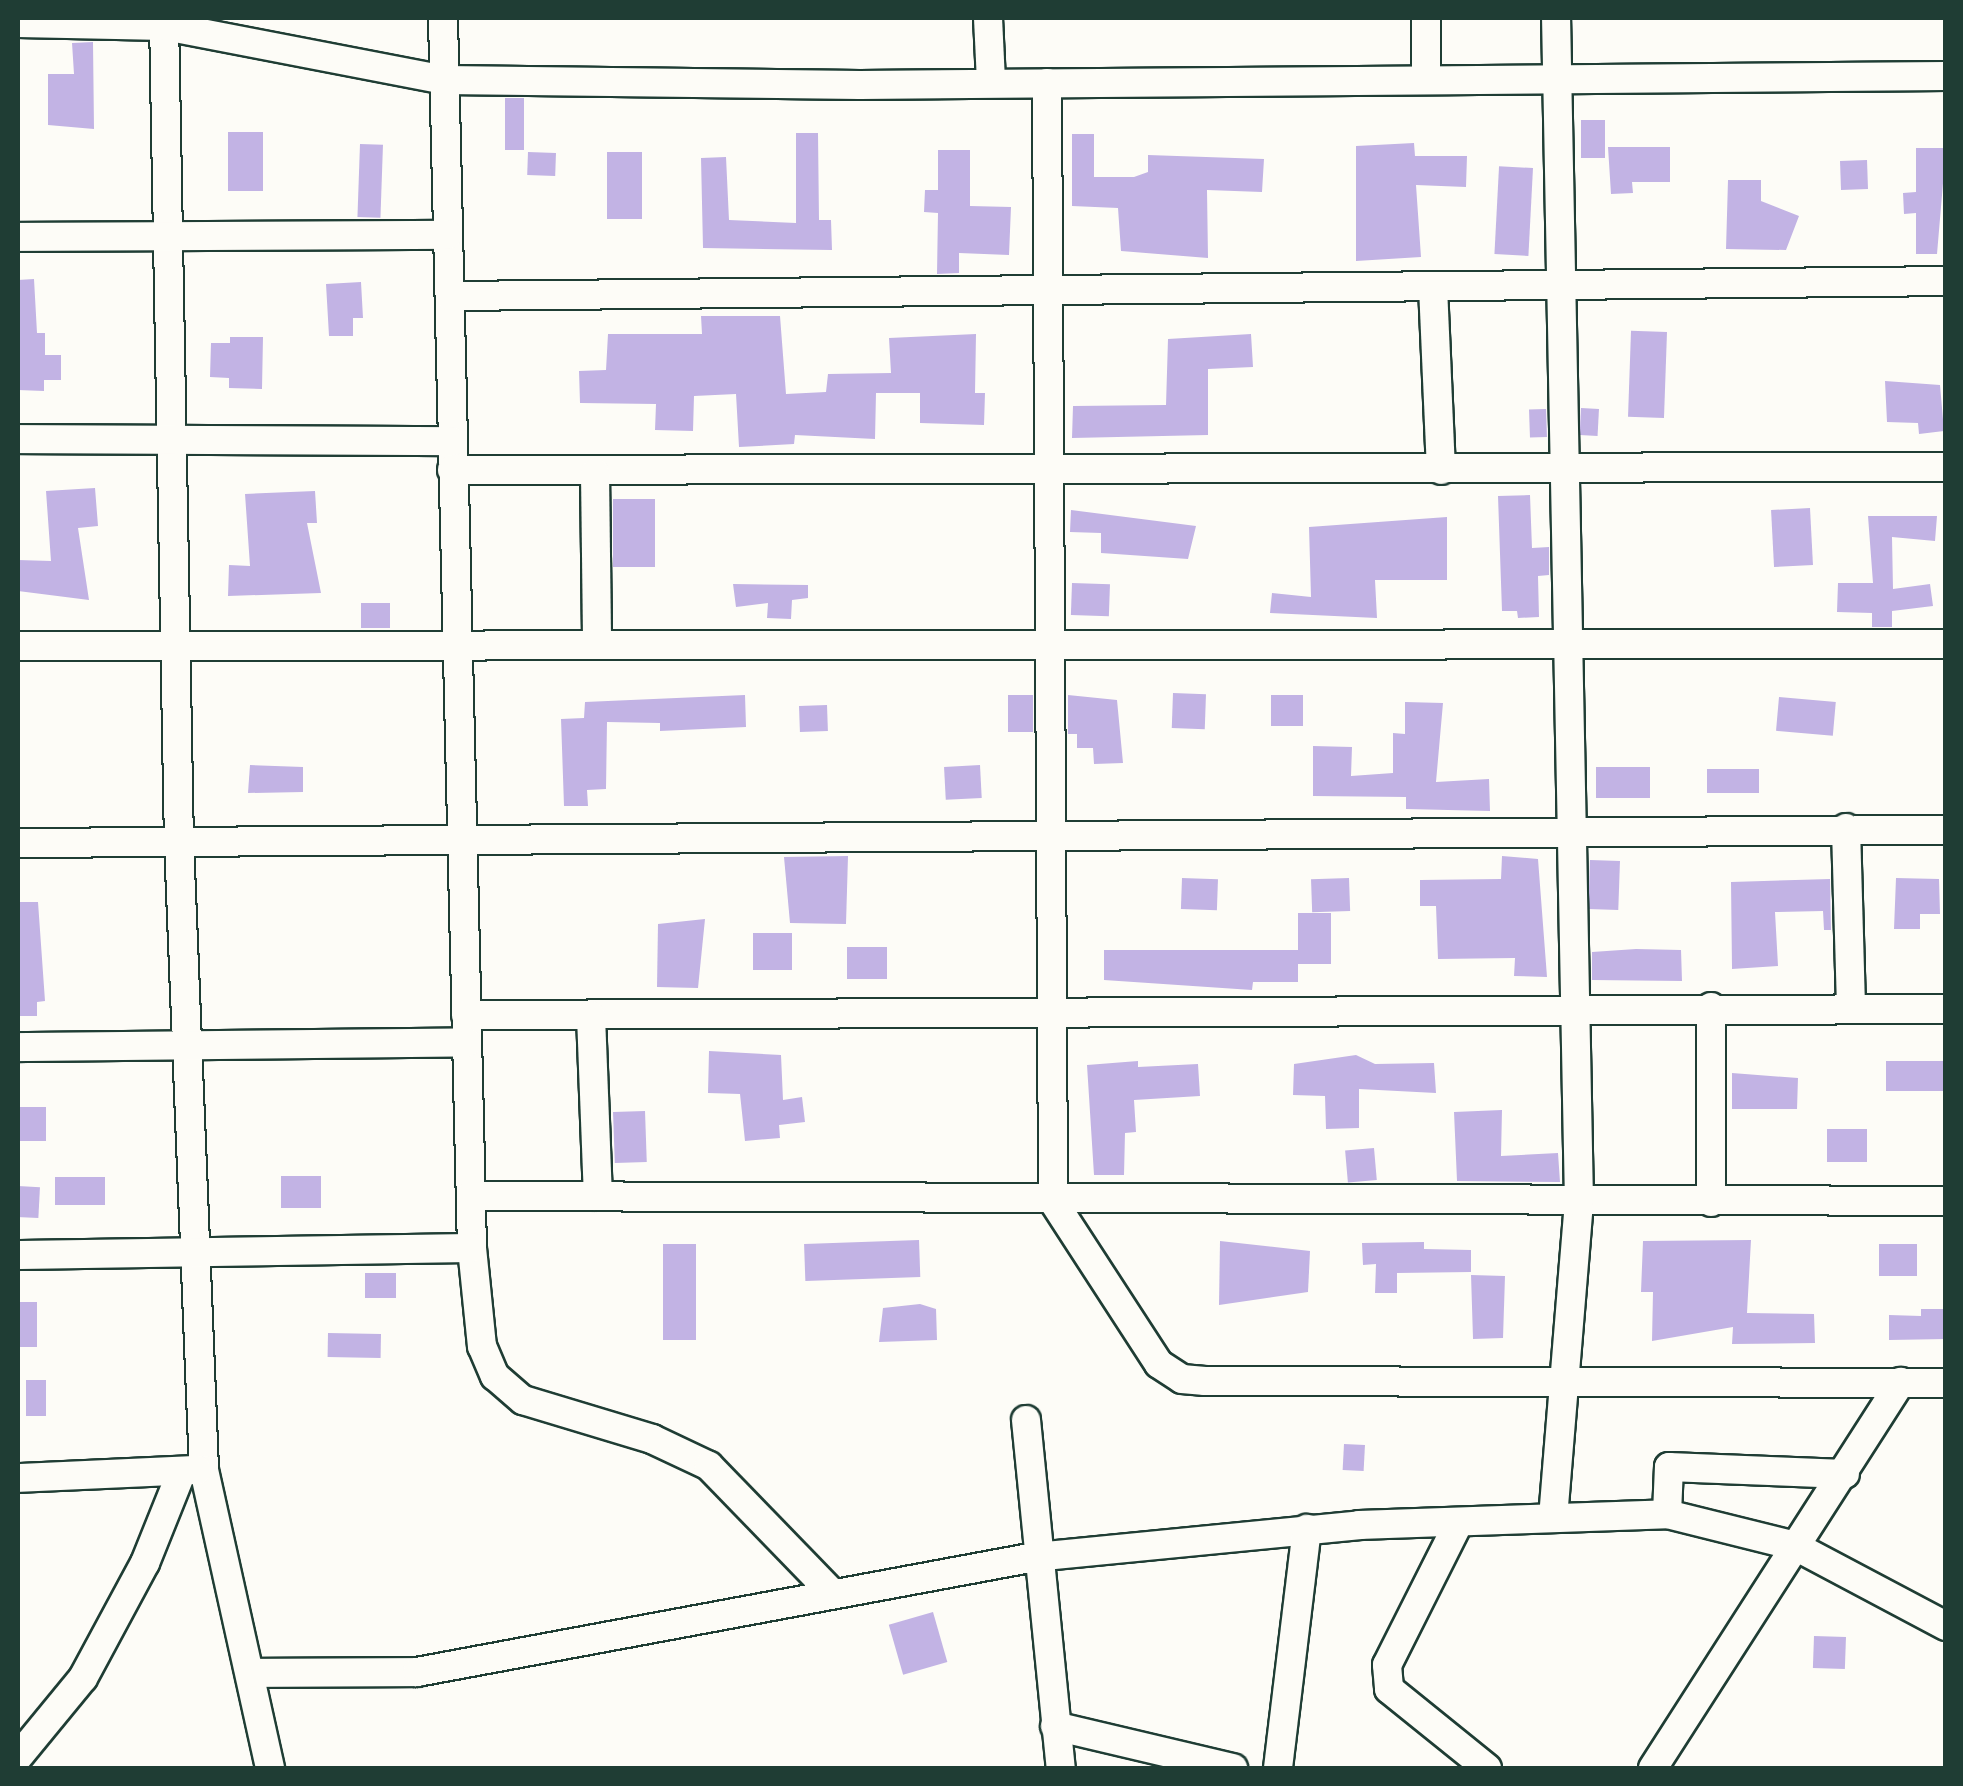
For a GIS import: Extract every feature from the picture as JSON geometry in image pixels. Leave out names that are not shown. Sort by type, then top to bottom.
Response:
[{"type":"street","points":[[443,18],[472,1248],[482,1346],[495,1376],[523,1400],[652,1439],[709,1466],[829,1590]]},
{"type":"street","points":[[988,18],[991,81]]},
{"type":"street","points":[[1426,18],[1426,80]]},
{"type":"street","points":[[1553,1518],[1567,1388],[1578,1202],[1570,829],[1569,472],[1556,18]]},
{"type":"street","points":[[164,22],[178,842],[197,1253],[193,1470],[250,1673],[270,1768]]},
{"type":"street","points":[[18,23],[164,22],[445,80],[1048,84],[1946,76]]},
{"type":"street","points":[[1048,84],[1045,290],[1054,1013],[1052,1201],[1159,1364],[1182,1379],[1567,1388],[1946,1383]]},
{"type":"street","points":[[18,237],[448,235]]},
{"type":"street","points":[[450,296],[1946,280]]},
{"type":"street","points":[[1432,287],[1441,470]]},
{"type":"street","points":[[18,439],[452,441]]},
{"type":"street","points":[[452,470],[1569,472],[1946,467]]},
{"type":"street","points":[[596,473],[597,642]]},
{"type":"street","points":[[18,646],[456,646],[597,642],[1049,650],[1946,644]]},
{"type":"street","points":[[1846,828],[1851,1009]]},
{"type":"street","points":[[18,843],[1051,839],[1570,829],[1946,830]]},
{"type":"street","points":[[1711,1008],[1711,1202]]},
{"type":"street","points":[[18,1047],[188,1044],[466,1029],[591,1016],[1711,1008],[1946,1010]]},
{"type":"street","points":[[591,1016],[598,1196]]},
{"type":"street","points":[[471,1196],[1052,1201],[1946,1201]]},
{"type":"street","points":[[18,1255],[472,1248]]},
{"type":"street","points":[[1652,1768],[1901,1382]]},
{"type":"street","points":[[1026,1420],[1035,1557],[1062,1768]]},
{"type":"street","points":[[1667,1514],[1669,1467],[1845,1474]]},
{"type":"street","points":[[18,1478],[193,1470]]},
{"type":"street","points":[[18,1757],[83,1678],[193,1470]]},
{"type":"street","points":[[250,1673],[417,1672],[720,1618],[829,1590],[1035,1557],[1307,1529],[1667,1514],[1796,1546],[1946,1626]]},
{"type":"street","points":[[1458,1524],[1387,1665],[1390,1689],[1487,1768]]},
{"type":"street","points":[[1278,1768],[1307,1529]]},
{"type":"street","points":[[1055,1726],[1233,1768]]},
{"type":"building","points":[[93,42],[94,129],[48,125],[48,74],[74,74],[72,43]]},
{"type":"building","points":[[505,98],[524,98],[524,150],[505,150]]},
{"type":"building","points":[[1581,120],[1605,120],[1605,158],[1581,158]]},
{"type":"building","points":[[228,132],[263,132],[263,191],[228,191]]},
{"type":"building","points":[[796,133],[818,133],[819,220],[831,220],[832,250],[703,248],[701,158],[726,157],[729,220],[796,223]]},
{"type":"building","points":[[1072,134],[1094,134],[1094,177],[1134,177],[1148,172],[1148,155],[1264,159],[1262,192],[1207,190],[1208,258],[1121,251],[1118,208],[1072,206]]},
{"type":"building","points":[[1414,143],[1415,156],[1467,156],[1466,187],[1416,185],[1421,257],[1356,261],[1356,146]]},
{"type":"building","points":[[360,144],[383,145],[380,218],[357,217]]},
{"type":"building","points":[[1608,147],[1670,147],[1670,182],[1632,182],[1633,193],[1611,194]]},
{"type":"building","points":[[1916,148],[1946,148],[1937,254],[1916,254],[1916,213],[1904,214],[1903,193],[1916,192]]},
{"type":"building","points":[[938,150],[970,150],[970,206],[1011,207],[1009,255],[959,253],[959,273],[937,274],[938,213],[924,212],[925,190],[938,190]]},
{"type":"building","points":[[528,152],[556,153],[555,176],[527,175]]},
{"type":"building","points":[[607,152],[642,152],[642,219],[607,219]]},
{"type":"building","points":[[1867,160],[1868,189],[1841,190],[1840,161]]},
{"type":"building","points":[[1499,166],[1533,168],[1528,256],[1494,254]]},
{"type":"building","points":[[1728,180],[1761,180],[1761,201],[1799,216],[1786,250],[1726,249]]},
{"type":"building","points":[[34,279],[37,333],[45,333],[45,355],[61,355],[61,380],[44,380],[44,391],[18,390],[18,280]]},
{"type":"building","points":[[361,282],[363,318],[353,318],[353,336],[329,336],[326,284]]},
{"type":"building","points":[[701,316],[780,316],[786,394],[826,392],[828,374],[891,373],[889,338],[976,334],[975,393],[985,393],[984,425],[920,423],[920,393],[876,393],[875,439],[795,435],[794,444],[739,447],[736,394],[694,396],[693,431],[655,430],[656,404],[580,403],[579,371],[606,370],[608,334],[702,334]]},
{"type":"building","points":[[1631,331],[1667,332],[1664,418],[1628,417]]},
{"type":"building","points":[[1251,334],[1253,367],[1208,369],[1208,435],[1072,438],[1073,406],[1166,405],[1168,339]]},
{"type":"building","points":[[230,337],[263,337],[262,389],[229,388],[229,378],[210,377],[211,343],[230,343]]},
{"type":"building","points":[[1885,381],[1940,385],[1944,431],[1919,434],[1918,423],[1887,422]]},
{"type":"building","points":[[1581,408],[1599,409],[1598,436],[1580,435]]},
{"type":"building","points":[[1546,409],[1547,437],[1530,438],[1529,410]]},
{"type":"building","points":[[95,488],[98,526],[78,528],[89,600],[18,591],[18,560],[51,561],[46,491]]},
{"type":"building","points":[[315,491],[317,523],[307,523],[321,593],[228,596],[229,565],[250,566],[245,494]]},
{"type":"building","points":[[1530,495],[1532,548],[1549,547],[1549,575],[1538,576],[1539,617],[1518,618],[1517,611],[1502,611],[1498,496]]},
{"type":"building","points":[[613,499],[655,499],[655,567],[613,567]]},
{"type":"building","points":[[1810,508],[1813,565],[1774,567],[1771,510]]},
{"type":"building","points":[[1071,510],[1196,526],[1188,559],[1101,553],[1101,533],[1070,532]]},
{"type":"building","points":[[1868,516],[1937,516],[1935,541],[1892,537],[1893,589],[1930,584],[1933,606],[1892,611],[1892,627],[1872,627],[1872,613],[1837,612],[1838,583],[1873,583]]},
{"type":"building","points":[[1447,517],[1447,580],[1375,580],[1377,618],[1270,613],[1272,593],[1311,597],[1309,527]]},
{"type":"building","points":[[1072,583],[1110,584],[1109,616],[1071,615]]},
{"type":"building","points":[[733,584],[808,585],[808,598],[792,600],[791,619],[767,618],[768,603],[736,607]]},
{"type":"building","points":[[361,603],[390,603],[390,628],[361,628]]},
{"type":"building","points":[[1173,693],[1206,694],[1205,729],[1172,728]]},
{"type":"building","points":[[745,695],[746,727],[660,731],[660,723],[607,722],[606,789],[587,790],[588,806],[564,806],[561,719],[584,718],[585,702]]},
{"type":"building","points":[[1008,695],[1033,695],[1033,732],[1008,732]]},
{"type":"building","points":[[1068,695],[1117,700],[1123,763],[1094,764],[1093,748],[1077,748],[1077,734],[1068,734]]},
{"type":"building","points":[[1271,695],[1303,695],[1303,726],[1271,726]]},
{"type":"building","points":[[1779,697],[1836,702],[1833,736],[1776,731]]},
{"type":"building","points":[[1405,702],[1443,703],[1436,782],[1489,779],[1490,811],[1406,809],[1406,797],[1313,796],[1313,746],[1352,747],[1351,776],[1393,773],[1393,733],[1405,734]]},
{"type":"building","points":[[827,705],[828,731],[800,732],[799,706]]},
{"type":"building","points":[[250,765],[303,767],[303,792],[248,793]]},
{"type":"building","points":[[980,765],[982,798],[946,800],[944,767]]},
{"type":"building","points":[[1596,767],[1650,767],[1650,798],[1596,798]]},
{"type":"building","points":[[1707,769],[1759,769],[1759,793],[1707,793]]},
{"type":"building","points":[[848,856],[846,924],[790,923],[784,857]]},
{"type":"building","points":[[1502,856],[1538,859],[1547,977],[1514,976],[1515,958],[1438,959],[1436,906],[1420,906],[1420,880],[1501,879]]},
{"type":"building","points":[[1590,860],[1620,861],[1618,910],[1588,909]]},
{"type":"building","points":[[1182,878],[1218,879],[1217,910],[1181,909]]},
{"type":"building","points":[[1349,878],[1350,911],[1312,912],[1311,879]]},
{"type":"building","points":[[1896,878],[1939,879],[1940,914],[1920,914],[1920,929],[1894,929]]},
{"type":"building","points":[[1830,879],[1831,930],[1824,930],[1823,911],[1775,912],[1778,966],[1732,969],[1731,882]]},
{"type":"building","points":[[18,902],[38,902],[45,1001],[37,1002],[37,1016],[18,1016]]},
{"type":"building","points":[[1298,913],[1331,913],[1331,964],[1298,964]]},
{"type":"building","points":[[705,919],[698,988],[657,987],[658,924]]},
{"type":"building","points":[[753,933],[792,933],[792,970],[753,970]]},
{"type":"building","points":[[847,947],[887,947],[887,979],[847,979]]},
{"type":"building","points":[[1104,950],[1298,950],[1298,982],[1253,982],[1252,990],[1104,980]]},
{"type":"building","points":[[1681,950],[1682,981],[1592,980],[1592,952]]},
{"type":"building","points":[[709,1051],[781,1055],[783,1100],[802,1097],[805,1122],[779,1125],[780,1138],[745,1141],[740,1094],[708,1093]]},
{"type":"building","points":[[1356,1055],[1375,1064],[1434,1063],[1436,1093],[1359,1089],[1359,1128],[1326,1129],[1325,1096],[1293,1095],[1294,1064]]},
{"type":"building","points":[[1138,1061],[1138,1067],[1198,1064],[1200,1096],[1134,1100],[1136,1132],[1125,1133],[1124,1175],[1094,1175],[1087,1065]]},
{"type":"building","points":[[1886,1061],[1946,1061],[1946,1091],[1886,1091]]},
{"type":"building","points":[[1732,1073],[1798,1078],[1797,1109],[1732,1109]]},
{"type":"building","points":[[18,1107],[46,1107],[46,1141],[18,1141]]},
{"type":"building","points":[[1502,1110],[1501,1156],[1558,1153],[1560,1182],[1457,1181],[1454,1112]]},
{"type":"building","points":[[645,1111],[647,1162],[615,1163],[613,1112]]},
{"type":"building","points":[[1827,1129],[1867,1129],[1867,1162],[1827,1162]]},
{"type":"building","points":[[1374,1148],[1377,1180],[1348,1182],[1345,1151]]},
{"type":"building","points":[[281,1176],[321,1176],[321,1208],[281,1208]]},
{"type":"building","points":[[55,1177],[105,1177],[105,1205],[55,1205]]},
{"type":"building","points":[[18,1186],[40,1187],[38,1218],[18,1217]]},
{"type":"building","points":[[919,1240],[920,1277],[805,1281],[804,1244]]},
{"type":"building","points":[[1751,1240],[1747,1313],[1814,1314],[1815,1343],[1732,1344],[1733,1327],[1652,1341],[1653,1292],[1641,1292],[1643,1241]]},
{"type":"building","points":[[1220,1241],[1310,1251],[1308,1292],[1219,1305]]},
{"type":"building","points":[[1424,1242],[1424,1249],[1471,1250],[1471,1272],[1397,1273],[1397,1293],[1375,1293],[1376,1264],[1363,1265],[1362,1243]]},
{"type":"building","points":[[663,1244],[696,1244],[696,1340],[663,1340]]},
{"type":"building","points":[[1879,1244],[1917,1244],[1917,1276],[1879,1276]]},
{"type":"building","points":[[365,1273],[396,1273],[396,1298],[365,1298]]},
{"type":"building","points":[[1471,1275],[1505,1276],[1503,1338],[1473,1339]]},
{"type":"building","points":[[18,1302],[37,1302],[37,1347],[18,1347]]},
{"type":"building","points":[[920,1304],[936,1309],[937,1340],[879,1342],[883,1308]]},
{"type":"building","points":[[1921,1309],[1946,1309],[1946,1339],[1889,1340],[1889,1315],[1921,1316]]},
{"type":"building","points":[[328,1333],[381,1334],[381,1358],[328,1357]]},
{"type":"building","points":[[26,1380],[46,1380],[46,1416],[26,1416]]},
{"type":"building","points":[[1344,1444],[1365,1445],[1364,1471],[1343,1470]]},
{"type":"building","points":[[933,1612],[947,1662],[903,1675],[889,1625]]},
{"type":"building","points":[[1814,1636],[1846,1637],[1845,1669],[1813,1668]]}]
